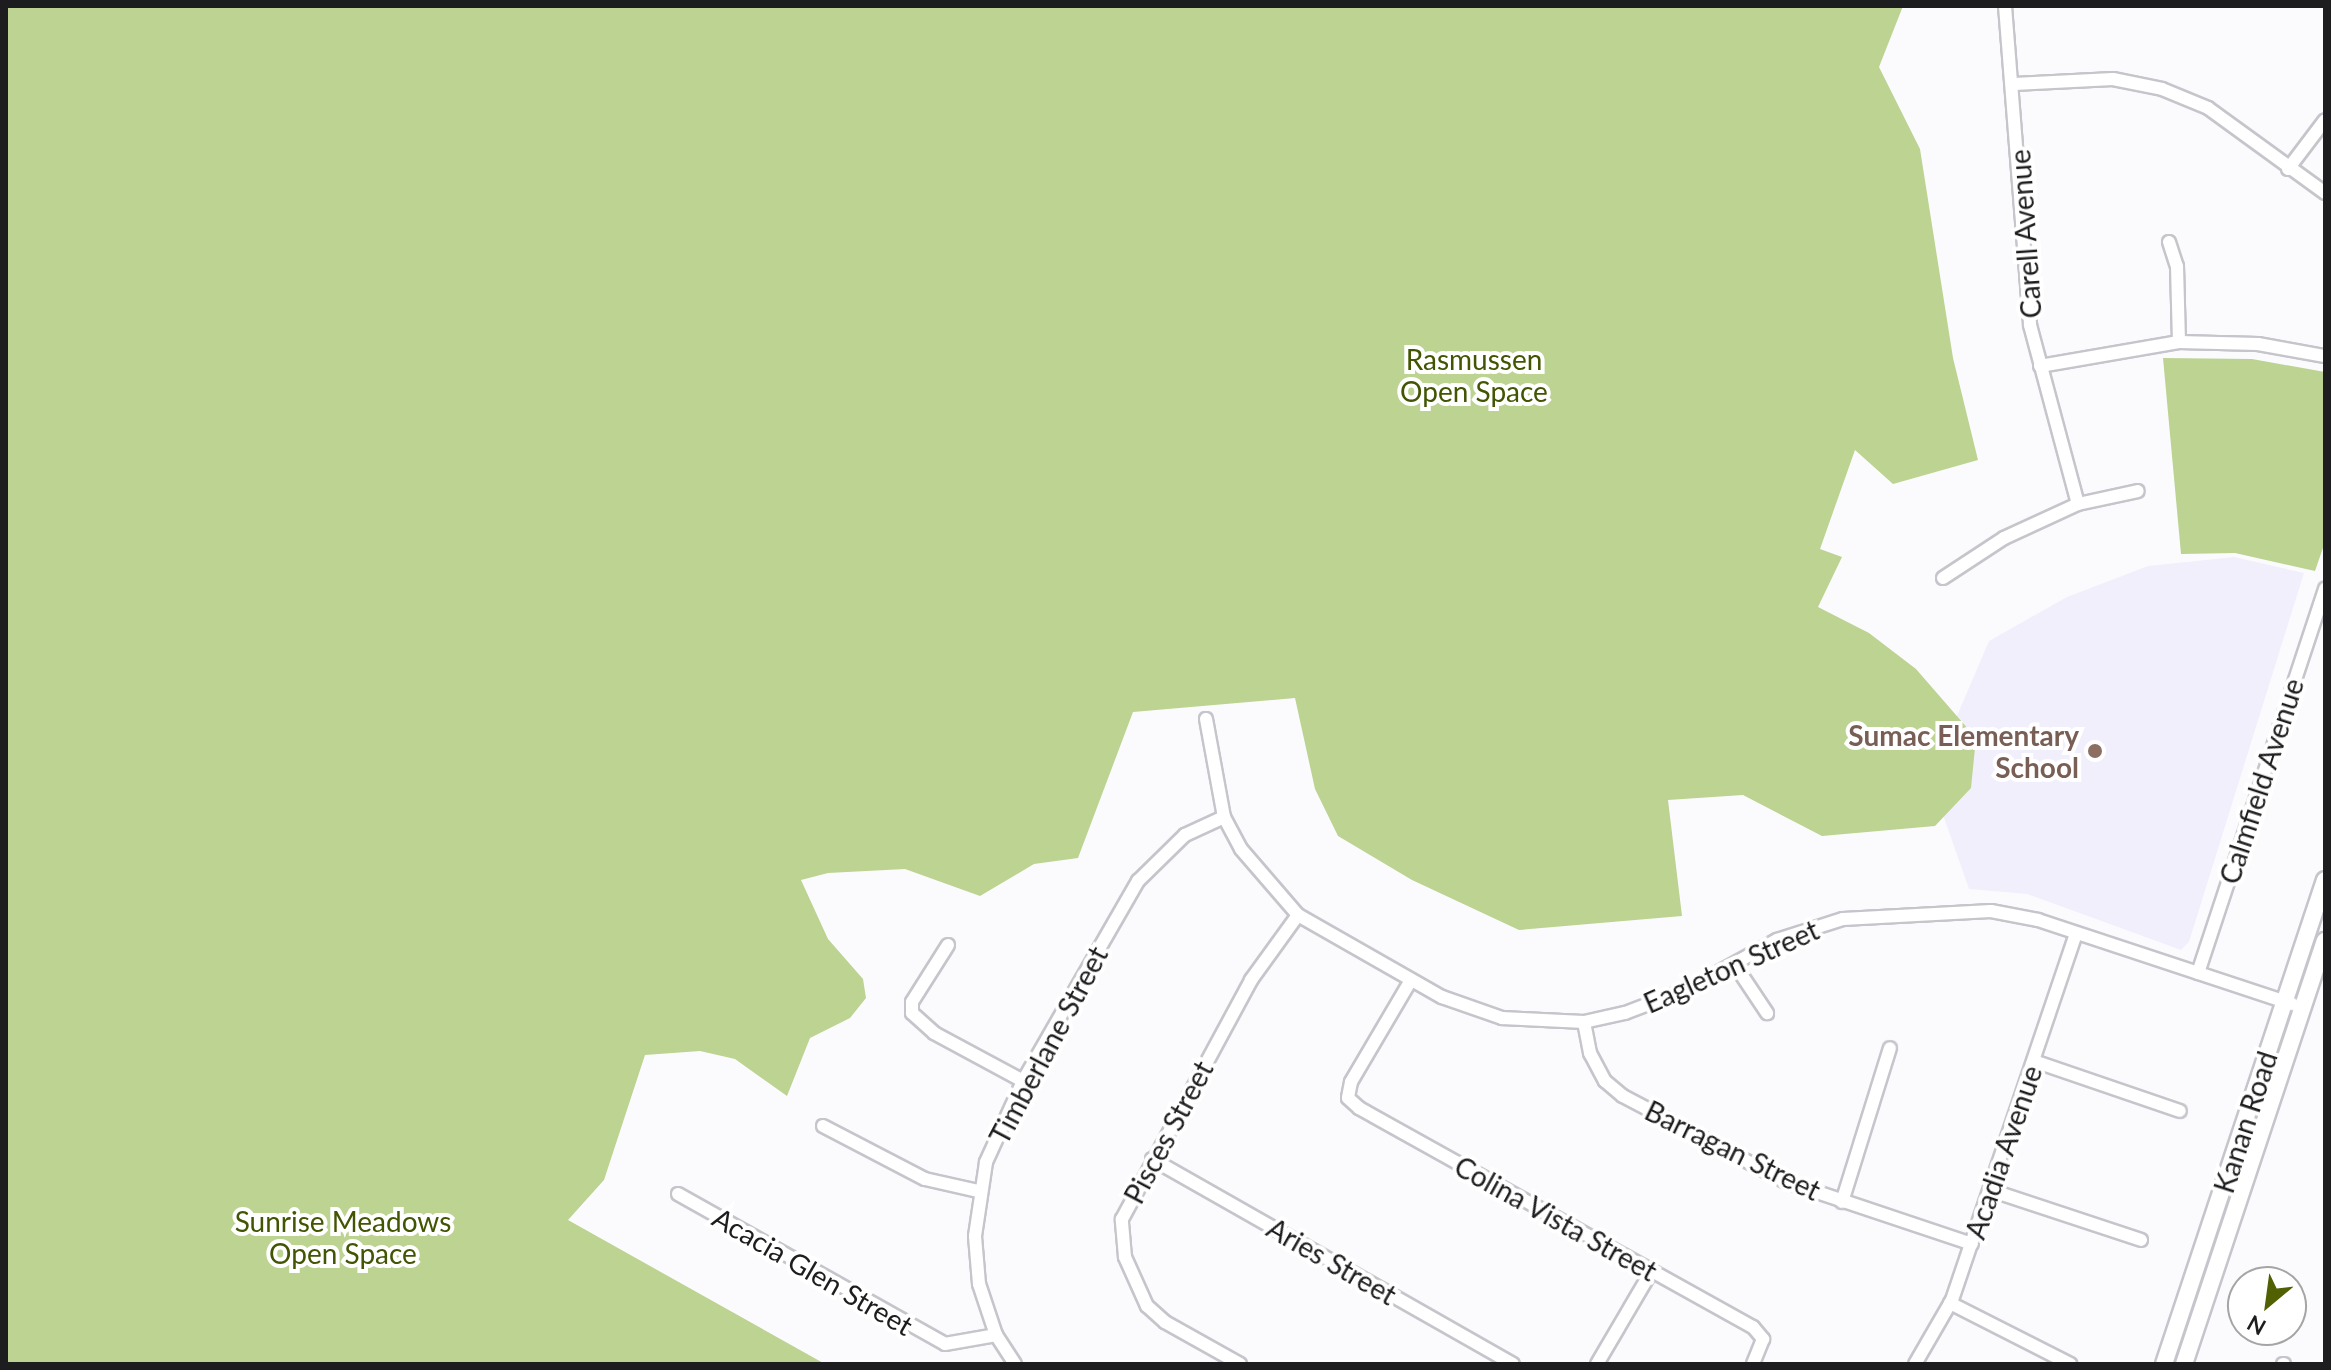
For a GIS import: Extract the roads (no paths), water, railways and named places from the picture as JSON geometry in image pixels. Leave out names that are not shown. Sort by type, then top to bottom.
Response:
[{"type":"main road","name":"Kanan Road","points":[[2164,1364],[2325,880]]},
{"type":"main road","name":"Kanan Road","points":[[2184,1364],[2325,941]]},
{"type":"street","name":"Carell Avenue","points":[[2005,6],[2014,84],[2020,245],[2040,366],[2078,504]]},
{"type":"street","points":[[2014,84],[2113,79],[2162,89],[2208,108],[2325,193]]},
{"type":"street","points":[[2288,169],[2325,120]]},
{"type":"street","points":[[2169,242],[2177,266],[2179,342]]},
{"type":"street","points":[[2040,366],[2179,342],[2258,344],[2325,356]]},
{"type":"street","points":[[1943,578],[2004,538],[2078,504],[2138,491]]},
{"type":"street","name":"Calmfield Avenue","points":[[2198,973],[2325,588]]},
{"type":"street","name":"Eagleton Street","points":[[1206,719],[1224,817],[1241,849],[1298,915],[1411,980],[1502,1018],[1584,1022],[1625,1013],[1735,965],[1777,940],[1843,919],[1991,911],[2076,934],[2303,1007]]},
{"type":"street","name":"Timberlane Street","points":[[1015,1364],[996,1335],[979,1284],[978,1191],[999,1129],[1023,1081],[1138,881],[1185,835],[1224,817]]},
{"type":"street","name":"Pisces Street","points":[[1240,1364],[1165,1322],[1147,1306],[1130,1274],[1122,1219],[1251,980],[1298,915]]},
{"type":"street","name":"Acadia Avenue","points":[[1915,1364],[1950,1303],[2076,934]]},
{"type":"street","points":[[948,945],[912,1002],[912,1013],[934,1033],[1023,1081]]},
{"type":"street","points":[[1735,965],[1767,1013]]},
{"type":"street","name":"Colina Vista Street","points":[[1411,980],[1351,1082],[1348,1098],[1359,1108],[1753,1327],[1763,1339],[1753,1364]]},
{"type":"street","name":"Barragan Street","points":[[1584,1022],[1590,1053],[1605,1081],[1623,1096],[1784,1181],[1972,1244]]},
{"type":"street","points":[[1842,1202],[1890,1048]]},
{"type":"street","points":[[2034,1061],[2180,1111]]},
{"type":"street","points":[[823,1126],[925,1179],[978,1191]]},
{"type":"street","name":"Aries Street","points":[[1152,1159],[1513,1364]]},
{"type":"street","points":[[1990,1190],[2141,1240]]},
{"type":"street","name":"Acacia Glen Street","points":[[678,1194],[945,1344],[996,1335]]},
{"type":"street","points":[[1597,1364],[1651,1272]]},
{"type":"street","points":[[1950,1303],[2070,1364]]},
{"type":"place","name":"Sumac Elementary School","points":[[2095,751]]},
{"type":"park label","name":"Rasmussen Open Space","points":[[1474,375]]},
{"type":"park label","name":"Sunrise Meadows Open Space","points":[[343,1237]]}]
